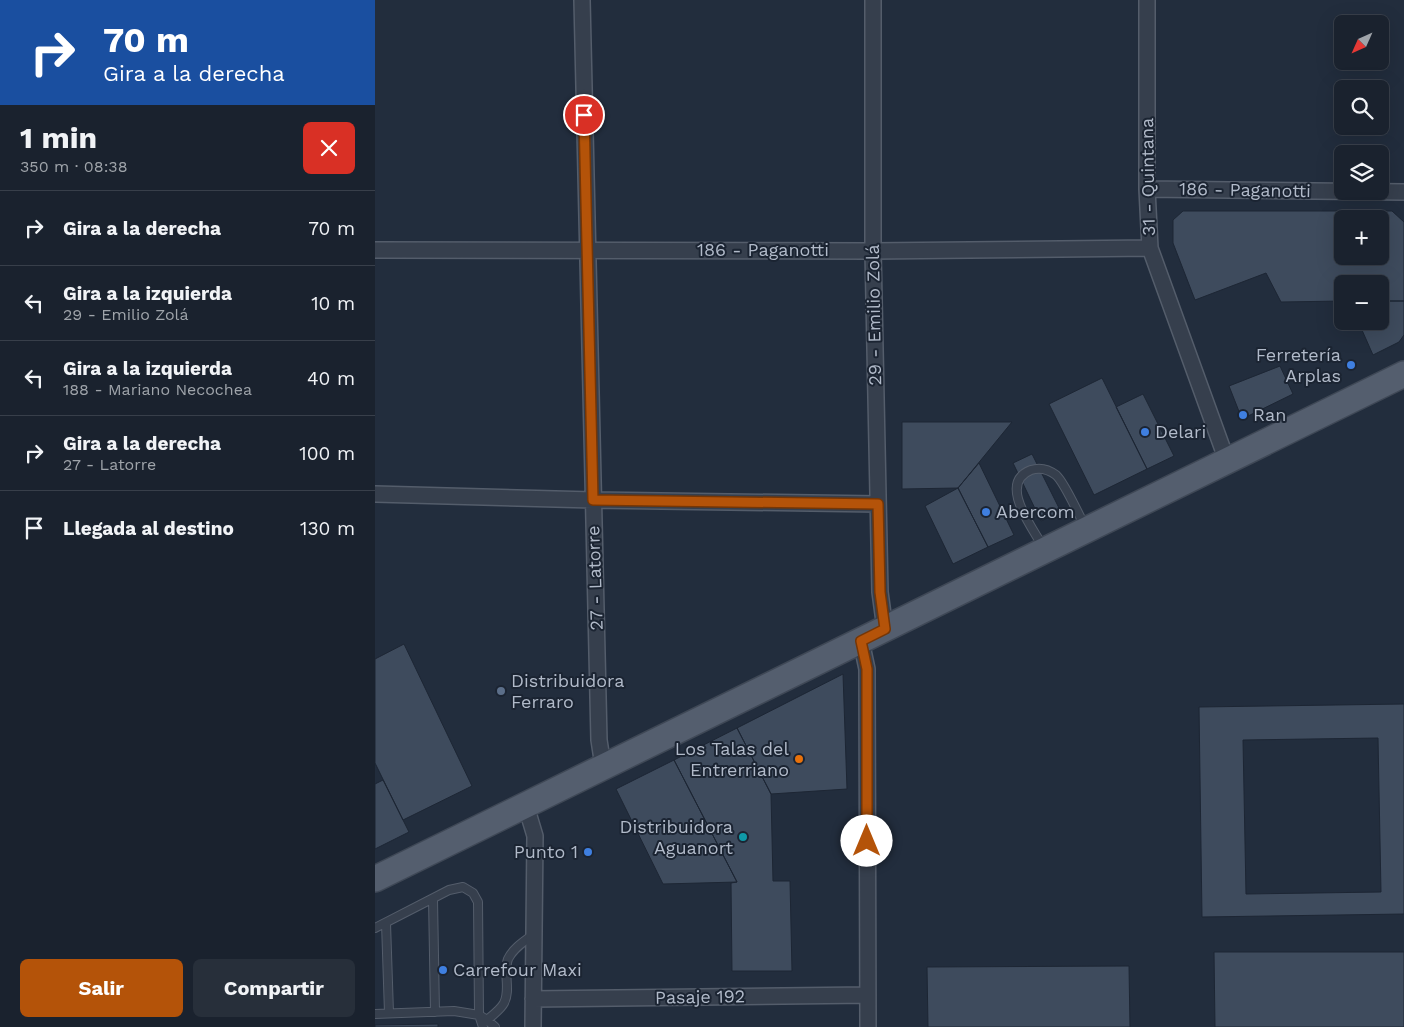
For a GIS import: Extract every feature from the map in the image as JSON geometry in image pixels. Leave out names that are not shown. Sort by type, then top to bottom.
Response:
[{"type":"main road","points":[[375,879],[1404,374]]},
{"type":"street","name":"27 - Latorre","points":[[582,0],[599,740],[603,766]]},
{"type":"street","name":"29 - Emilio Zolá","points":[[873,0],[873,251],[880,592],[885,629]]},
{"type":"street","name":"31 - Quintana","points":[[1147,0],[1147,189],[1150,248],[1227,461]]},
{"type":"street","name":"186 - Paganotti","points":[[1147,189],[1404,192]]},
{"type":"street","name":"186 - Paganotti","points":[[375,250],[873,251],[1150,248]]},
{"type":"street","points":[[375,494],[593,500],[878,504]]},
{"type":"street","points":[[861,641],[867,669],[868,1027]]},
{"type":"street","points":[[526,806],[535,836],[533,1027]]},
{"type":"street","name":"Pasaje 192","points":[[533,999],[868,995]]},
{"type":"lane","points":[[1045,551],[1018,502],[1015,491],[1018,480],[1026,472],[1037,468],[1048,470],[1058,477],[1087,530]]},
{"type":"lane","points":[[375,928],[449,890],[463,887],[473,893],[478,902],[479,1015],[485,1023],[495,1027]]},
{"type":"lane","points":[[433,898],[435,1012]]},
{"type":"lane","points":[[386,922],[389,1014]]},
{"type":"lane","points":[[485,1023],[504,1003],[506,968],[509,958],[515,950],[534,934]]},
{"type":"lane","points":[[375,1014],[454,1011],[479,1015]]},
{"type":"building","points":[[1183,211],[1334,211],[1334,265],[1389,265],[1389,211],[1392,211],[1404,222],[1404,301],[1389,301],[1389,275],[1334,275],[1334,301],[1281,302],[1266,273],[1195,300],[1173,243],[1173,220]]},
{"type":"building","points":[[1389,301],[1404,301],[1404,335],[1399,342],[1373,355],[1362,330],[1389,330]]},
{"type":"building","points":[[1280,366],[1293,394],[1242,419],[1229,386]]},
{"type":"building","points":[[1102,378],[1147,469],[1094,495],[1049,404]]},
{"type":"building","name":"Delari","points":[[1143,394],[1174,456],[1147,469],[1116,407]]},
{"type":"building","points":[[902,422],[1012,422],[958,488],[902,489]]},
{"type":"building","points":[[1032,454],[1061,512],[1041,521],[1013,463]]},
{"type":"building","name":"Abercom","points":[[979,463],[1014,535],[988,547],[958,488]]},
{"type":"building","points":[[958,488],[988,547],[953,564],[925,506]]},
{"type":"building","points":[[404,644],[472,786],[403,820],[375,763],[375,659]]},
{"type":"building","name":"Los Talas del Entrerriano","points":[[843,674],[847,789],[771,794],[737,728]]},
{"type":"building","points":[[1404,704],[1404,914],[1202,917],[1199,707]],"holes":[[[1378,738],[1381,892],[1246,894],[1243,740]]]},
{"type":"building","name":"Distribuidora Aguanort","points":[[737,728],[771,794],[773,881],[790,881],[792,971],[732,971],[731,883],[737,882],[674,760]]},
{"type":"building","points":[[674,760],[737,882],[663,884],[616,789]]},
{"type":"building","points":[[383,780],[409,832],[375,849],[375,784]]},
{"type":"building","points":[[1214,952],[1404,952],[1404,1027],[1215,1027]]},
{"type":"building","points":[[1129,966],[1130,1027],[928,1027],[927,967]]},
{"type":"building","points":[[438,1024],[438,1027],[375,1027],[375,1025]]},
{"type":"place","name":"Ferretería Arplas","points":[[1351,365]]},
{"type":"place","name":"Ran","points":[[1243,415]]},
{"type":"place","name":"Delari","points":[[1145,432]]},
{"type":"place","name":"Abercom","points":[[986,512]]},
{"type":"place","name":"Distribuidora Ferraro","points":[[501,691]]},
{"type":"place","name":"Los Talas del Entrerriano","points":[[799,759]]},
{"type":"place","name":"Distribuidora Aguanort","points":[[743,837]]},
{"type":"place","name":"Punto 1","points":[[588,852]]},
{"type":"place","name":"Carrefour Maxi","points":[[443,970]]},
{"type":"route","points":[[584,115],[593,500],[878,504],[880,592],[885,629],[861,641],[867,669],[867,841]]}]
